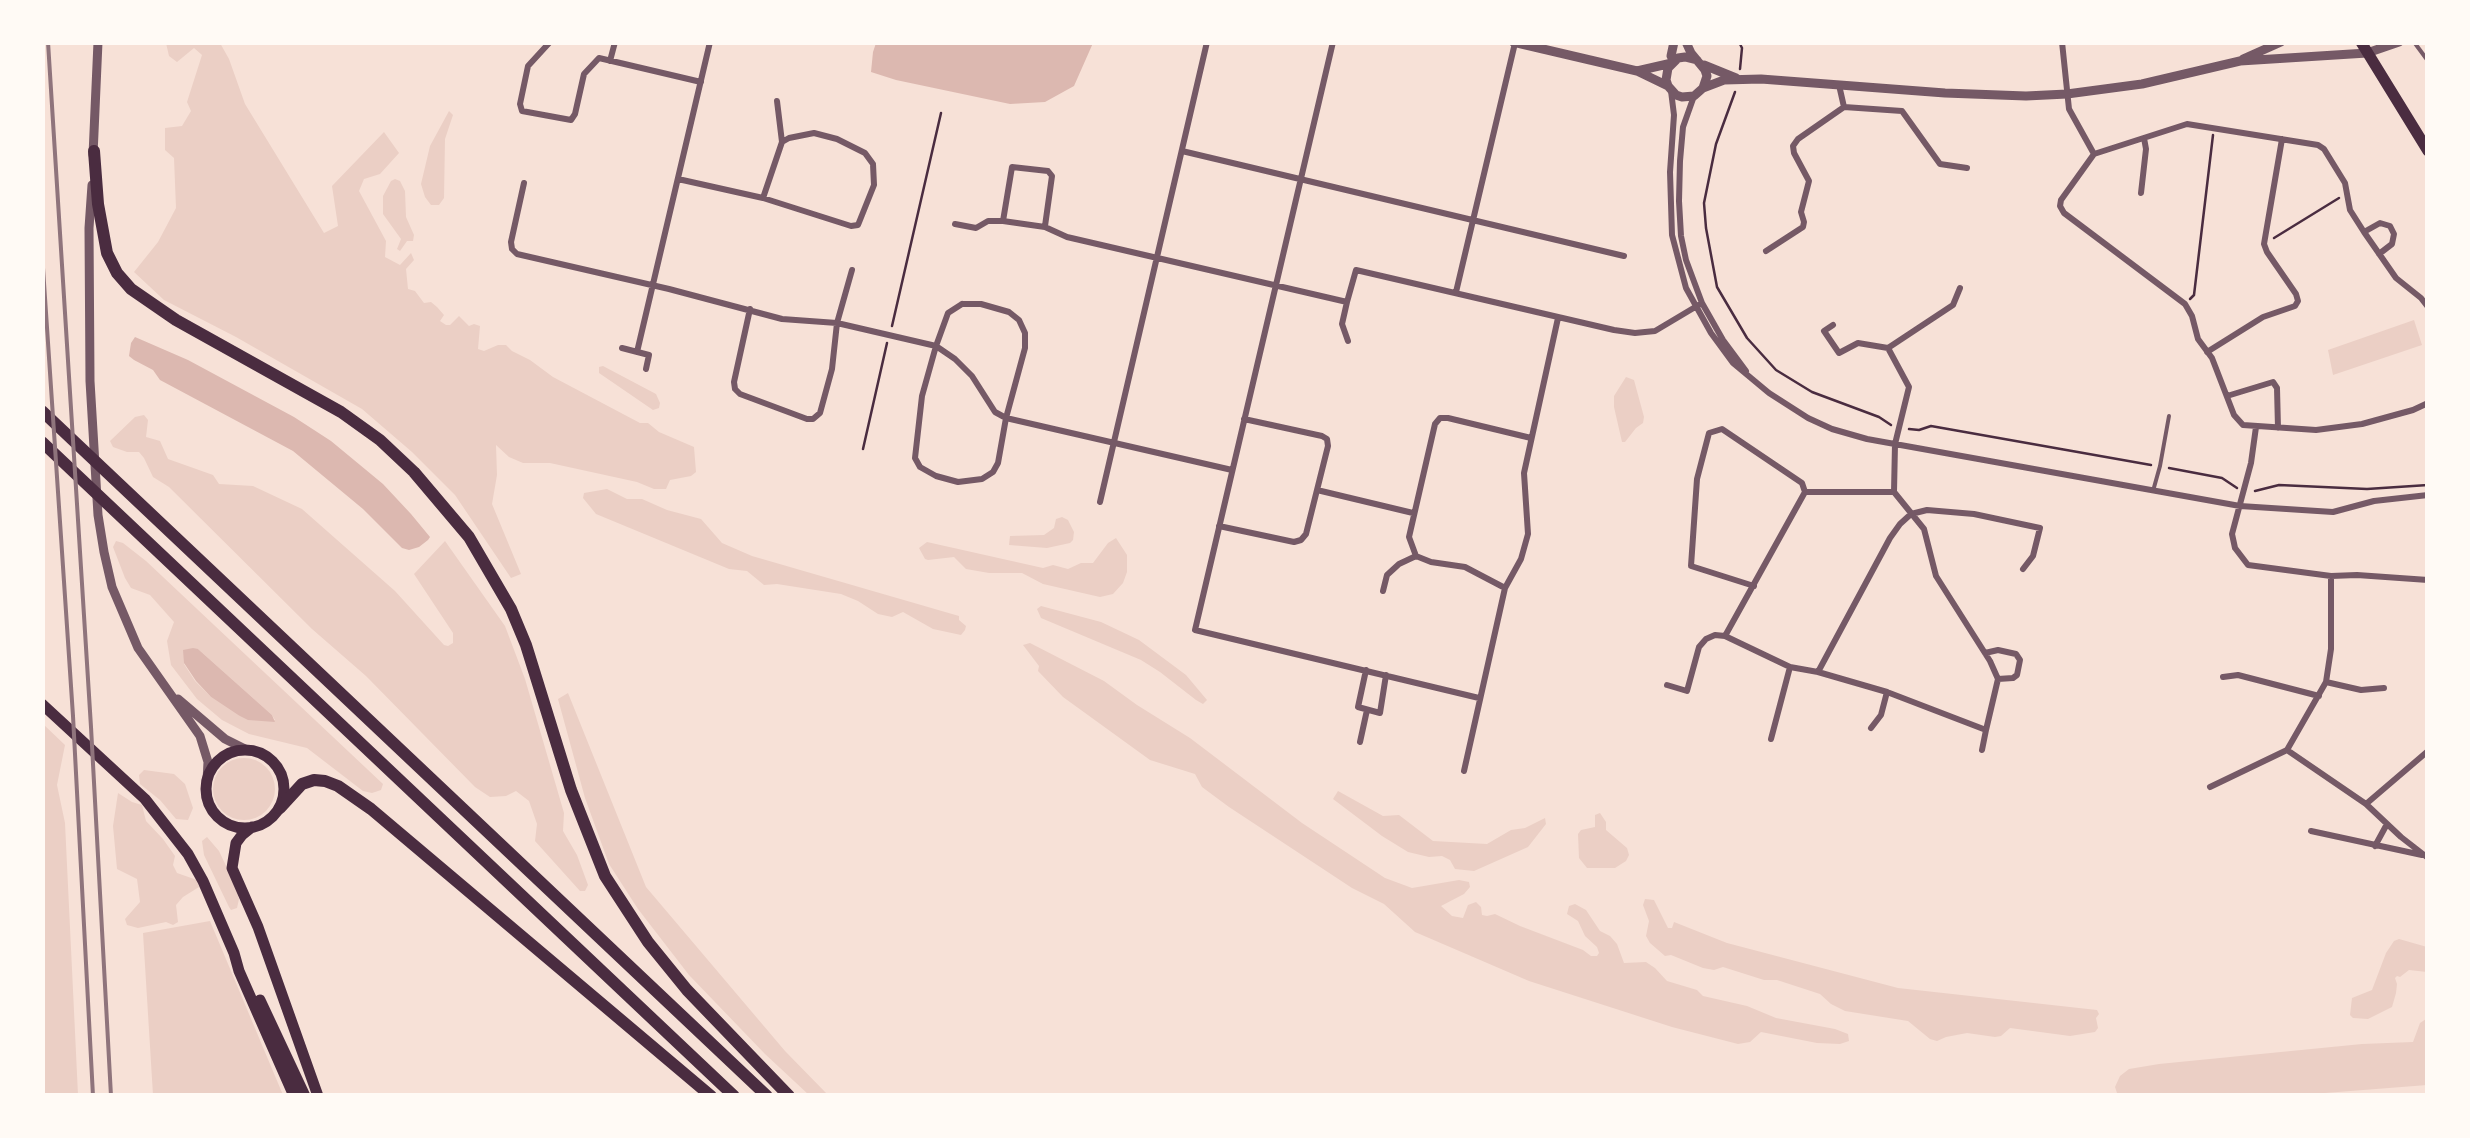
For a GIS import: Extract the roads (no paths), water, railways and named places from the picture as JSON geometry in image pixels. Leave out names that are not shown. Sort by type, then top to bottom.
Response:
[{"type":"highway","points":[[94,151],[98,204],[108,252],[131,290],[176,320],[341,412],[380,440],[414,472],[468,536],[505,597],[526,645],[570,790],[605,876],[648,942],[687,990],[789,1096]]},
{"type":"highway","points":[[42,411],[767,1096]]},
{"type":"highway","points":[[42,442],[734,1096]]},
{"type":"highway","points":[[280,808],[302,784],[314,780],[338,786],[385,821],[711,1096]]},
{"type":"main road","points":[[2364,48],[2428,151]]},
{"type":"main road","points":[[42,704],[118,772],[188,854],[294,1096]]},
{"type":"main road","points":[[252,828],[239,828],[215,815],[206,791],[211,767],[232,751],[261,752],[281,772],[284,784],[280,808],[236,843],[232,868],[258,928],[318,1096]]},
{"type":"main road","points":[[234,953],[245,968],[305,1096]]},
{"type":"street","points":[[98,42],[89,228],[90,382],[98,515],[104,552],[124,618],[138,648],[200,736],[206,750],[206,781]]},
{"type":"street","points":[[550,42],[528,66],[522,111],[571,120],[584,74],[599,58],[701,82]]},
{"type":"street","points":[[610,61],[615,42]]},
{"type":"street","points":[[638,352],[710,42]]},
{"type":"street","points":[[1100,502],[1207,42]]},
{"type":"street","points":[[1333,42],[1195,630],[1479,698]]},
{"type":"street","points":[[1673,62],[1670,56],[1674,42]]},
{"type":"street","points":[[1686,42],[1707,76],[1704,88]]},
{"type":"street","points":[[2062,42],[2069,109],[2094,154]]},
{"type":"street","points":[[2240,61],[2282,42]]},
{"type":"street","points":[[1699,305],[1681,236],[1678,201],[1682,138],[1694,96],[1724,80],[1945,93],[2067,94],[2142,84],[2240,61],[2399,42]]},
{"type":"street","points":[[1456,292],[1514,43],[1637,71],[1682,97],[1694,96]]},
{"type":"street","points":[[1637,71],[1685,57],[1738,79]]},
{"type":"street","points":[[1673,62],[1666,74],[1674,115],[1670,172],[1672,235],[1686,288],[1754,380],[1780,401],[1820,424],[1894,444],[2240,506],[2333,512],[2374,501],[2428,495]]},
{"type":"street","points":[[1839,85],[1844,107]]},
{"type":"street","points":[[763,198],[780,146],[777,101]]},
{"type":"street","points":[[1766,251],[1804,222],[1801,212],[1809,181],[1793,146],[1844,107],[1902,112],[1940,164],[1967,168]]},
{"type":"street","points":[[2428,307],[2396,278],[2364,232],[2350,210],[2346,183],[2318,145],[2187,124],[2094,154],[2061,200],[2064,213],[2185,304],[2234,415],[2243,425],[2316,430],[2362,424],[2428,403]]},
{"type":"street","points":[[678,179],[858,225],[874,185],[874,164],[866,153],[814,133],[789,138],[780,146]]},
{"type":"street","points":[[2141,193],[2144,138]]},
{"type":"street","points":[[2208,352],[2263,317],[2295,306],[2298,301],[2264,244],[2282,138]]},
{"type":"street","points":[[1182,151],[1624,256]]},
{"type":"street","points":[[1003,221],[1010,170],[1032,169],[1051,172],[1045,227]]},
{"type":"street","points":[[524,183],[511,242],[517,254],[782,318],[837,323],[936,346],[972,376],[995,412],[1006,418],[1232,470]]},
{"type":"street","points":[[956,224],[976,228],[1003,221],[1045,227],[1068,237],[1348,302]]},
{"type":"street","points":[[2364,232],[2380,223],[2390,226],[2394,234],[2392,244],[2379,254]]},
{"type":"street","points":[[750,309],[735,389],[813,419],[820,413],[832,368],[837,323],[852,270]]},
{"type":"street","points":[[1348,341],[1342,324],[1356,270],[1636,333],[1655,331],[1699,305]]},
{"type":"street","points":[[1833,325],[1824,330],[1839,354],[1858,343],[1888,348],[1953,306],[1960,288]]},
{"type":"street","points":[[962,304],[981,304],[1010,312],[1025,333],[1025,348],[998,463],[982,479],[958,482],[936,476],[920,467],[916,458],[922,396],[936,346],[948,313],[962,304]]},
{"type":"street","points":[[1464,771],[1505,588],[1521,560],[1528,534],[1524,473],[1558,318]]},
{"type":"street","points":[[622,348],[649,355],[646,369]]},
{"type":"street","points":[[1888,348],[1909,387],[1894,444],[1894,492],[1924,530],[1936,576],[1998,679],[1982,750]]},
{"type":"street","points":[[2227,396],[2273,382],[2278,388],[2278,428]]},
{"type":"street","points":[[1416,556],[1409,536],[1440,418],[1531,438]]},
{"type":"street","points":[[1219,526],[1294,542],[1302,540],[1328,446],[1322,436],[1244,419]]},
{"type":"street","points":[[2256,427],[2232,534],[2235,548],[2248,565],[2331,576],[2428,580]]},
{"type":"street","points":[[1725,636],[1754,586],[1805,492],[1802,483],[1722,428],[1709,433],[1697,480],[1691,566],[1754,586]]},
{"type":"street","points":[[1317,490],[1414,513]]},
{"type":"street","points":[[1805,492],[1894,492]]},
{"type":"street","points":[[1818,672],[1890,538],[1911,514],[1927,510],[1974,514],[2040,528],[2033,556],[2023,569]]},
{"type":"street","points":[[1382,591],[1387,575],[1416,556],[1464,567],[1505,588]]},
{"type":"street","points":[[2210,786],[2287,750],[2326,682],[2331,649],[2331,576]]},
{"type":"street","points":[[1667,685],[1687,691],[1700,647],[1715,635],[1725,636],[1790,667],[1887,692],[1986,730]]},
{"type":"street","points":[[1985,654],[1998,650],[2016,654],[2020,660],[2018,675],[1998,679]]},
{"type":"street","points":[[1772,740],[1790,667]]},
{"type":"street","points":[[1366,670],[1358,707],[1367,710],[1380,713],[1386,675]]},
{"type":"street","points":[[2223,677],[2238,675],[2318,696]]},
{"type":"street","points":[[2326,682],[2361,690],[2384,688]]},
{"type":"street","points":[[164,688],[225,739],[245,749]]},
{"type":"street","points":[[1871,728],[1880,716],[1887,692]]},
{"type":"street","points":[[1360,742],[1367,710]]},
{"type":"street","points":[[2287,750],[2366,804],[2425,857]]},
{"type":"street","points":[[2366,804],[2428,751]]},
{"type":"street","points":[[2375,846],[2387,824]]},
{"type":"street","points":[[2310,831],[2425,857]]},
{"type":"lane","points":[[2414,42],[2428,61]]},
{"type":"lane","points":[[2154,490],[2169,416]]},
{"type":"railway","points":[[48,42],[111,1096]]},
{"type":"railway","points":[[42,253],[93,1096]]}]
